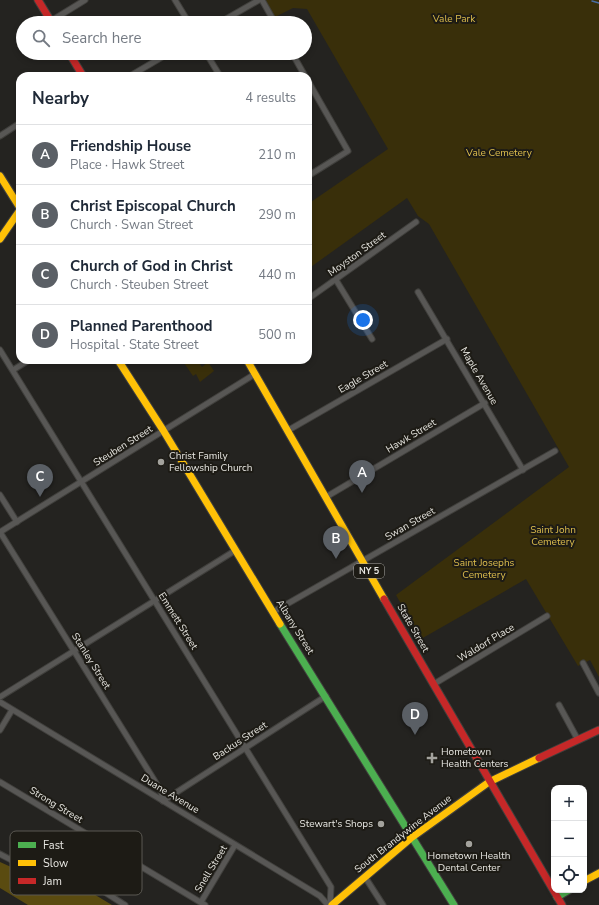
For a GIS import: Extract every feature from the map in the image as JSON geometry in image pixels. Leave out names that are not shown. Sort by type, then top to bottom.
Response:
[{"type":"main road","points":[[38,0],[47,16]]},
{"type":"main road","points":[[73,60],[81,72]]},
{"type":"main road","points":[[0,176],[16,202]]},
{"type":"main road","points":[[0,239],[16,215]]},
{"type":"main road","name":"Albany Street","points":[[121,364],[163,430],[411,838],[454,905]]},
{"type":"main road","name":"State Street","points":[[249,364],[489,782],[562,905]]},
{"type":"main road","name":"South Brandywine Avenue","points":[[330,905],[411,838],[489,782],[599,730]]},
{"type":"main road","points":[[587,879],[599,873]]},
{"type":"main road","points":[[557,897],[564,893]]},
{"type":"street","points":[[60,16],[85,0]]},
{"type":"street","points":[[175,0],[185,16]]},
{"type":"street","points":[[231,16],[260,0],[270,16]]},
{"type":"street","points":[[137,72],[157,60]]},
{"type":"street","points":[[210,60],[218,72]]},
{"type":"street","points":[[296,60],[303,72]]},
{"type":"street","points":[[312,88],[348,151],[312,174]]},
{"type":"street","points":[[0,136],[16,126]]},
{"type":"street","name":"Moyston Street","points":[[312,296],[416,222]]},
{"type":"street","points":[[336,280],[372,339]]},
{"type":"street","name":"Maple Avenue","points":[[418,292],[485,403],[523,470]]},
{"type":"street","name":"Eagle Street","points":[[287,431],[447,339]]},
{"type":"street","name":"Emmett Street","points":[[0,350],[331,887],[330,905]]},
{"type":"street","points":[[13,370],[23,364]]},
{"type":"street","name":"Steuben Street","points":[[0,532],[255,374]]},
{"type":"street","name":"Hawk Street","points":[[326,497],[485,403]]},
{"type":"street","name":"Swan Street","points":[[273,612],[556,451]]},
{"type":"street","points":[[0,495],[17,522]]},
{"type":"street","name":"Stanley Street","points":[[0,532],[161,791],[163,801]]},
{"type":"street","points":[[0,697],[236,550]]},
{"type":"street","name":"Waldorf Place","points":[[434,684],[547,616]]},
{"type":"street","points":[[583,663],[599,693]]},
{"type":"street","name":"Backus Street","points":[[163,801],[326,696]]},
{"type":"street","name":"Duane Avenue","points":[[0,702],[320,896],[330,905]]},
{"type":"street","points":[[559,705],[578,740]]},
{"type":"street","points":[[0,730],[12,710]]},
{"type":"street","name":"Strong Street","points":[[0,782],[82,831]]},
{"type":"street","name":"Snell Street","points":[[203,904],[236,845]]},
{"type":"street","points":[[0,854],[10,859]]},
{"type":"street","name":"Strong Street","points":[[142,867],[203,904]]},
{"type":"street","points":[[365,877],[383,905]]},
{"type":"street","points":[[109,895],[125,905]]},
{"type":"green space","name":"Vale Cemetery","points":[[599,0],[599,677],[590,660],[578,666],[526,579],[421,639],[396,595],[569,467],[429,224],[418,216],[407,198],[312,266],[312,201],[388,149],[307,9],[293,8],[274,16],[265,1]]},
{"type":"green space","points":[[185,364],[200,364],[202,367],[206,364],[209,364],[214,371],[200,382],[196,374],[193,376]]},
{"type":"shaded area","points":[[0,862],[10,866],[10,894],[0,888]]},
{"type":"shaded area","points":[[12,895],[95,895],[112,905],[28,905]]},
{"type":"waterway","points":[[592,1],[599,3]]},
{"type":"traffic: fast","points":[[280,624],[454,905]]},
{"type":"traffic: fast","points":[[557,897],[564,893]]},
{"type":"traffic: slow","points":[[0,176],[16,202]]},
{"type":"traffic: slow","points":[[0,239],[16,216]]},
{"type":"traffic: slow","points":[[121,364],[163,430],[280,624]]},
{"type":"traffic: slow","points":[[249,364],[384,599]]},
{"type":"traffic: slow","points":[[332,905],[411,838],[489,782],[539,758]]},
{"type":"traffic: slow","points":[[587,879],[599,873]]},
{"type":"traffic: jam","points":[[38,0],[48,16]]},
{"type":"traffic: jam","points":[[73,60],[81,72]]},
{"type":"traffic: jam","points":[[384,599],[562,905]]},
{"type":"traffic: jam","points":[[539,758],[599,730]]},
{"type":"place","name":"Christ Family Fellowship Church","points":[[161,462]]},
{"type":"place","name":"Friendship House","points":[[362,493]]},
{"type":"place","name":"Church of God in Christ","points":[[40,497]]},
{"type":"place","name":"Christ Episcopal Church","points":[[336,559]]},
{"type":"place","name":"Planned Parenthood","points":[[415,735]]},
{"type":"place","name":"Hometown Health Centers","points":[[432,758]]},
{"type":"place","name":"Stewart's Shops","points":[[381,824]]},
{"type":"place","name":"Hometown Health Dental Center","points":[[469,844]]},
{"type":"park label","name":"Vale Park","points":[[454,19]]},
{"type":"park label","name":"Saint John Cemetery","points":[[553,536]]},
{"type":"park label","name":"Saint Josephs Cemetery","points":[[484,568]]}]
